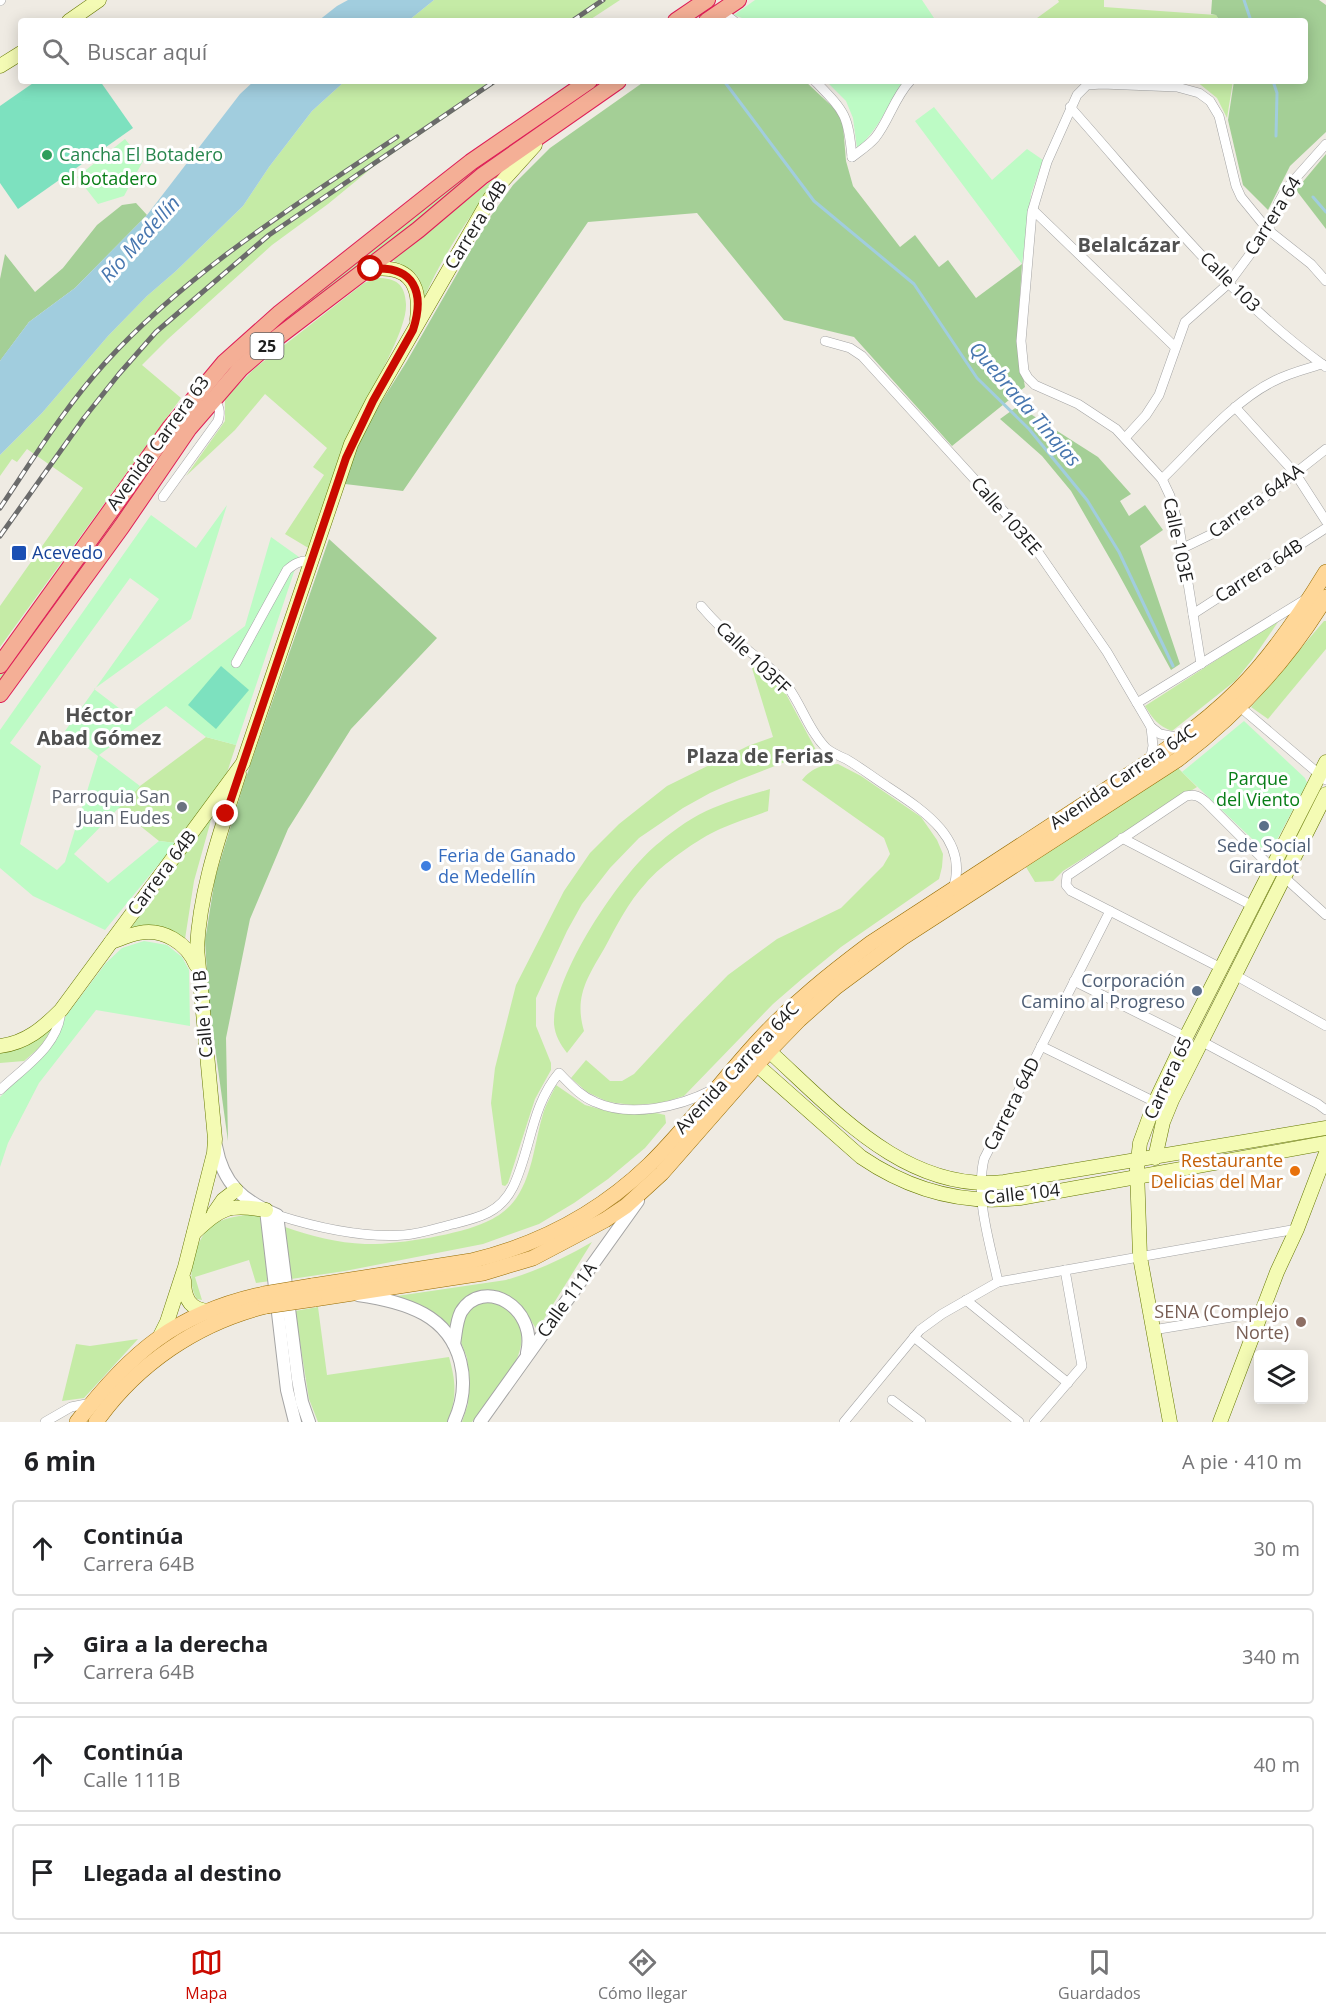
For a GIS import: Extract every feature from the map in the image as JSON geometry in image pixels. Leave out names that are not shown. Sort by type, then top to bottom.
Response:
[{"type":"highway","points":[[680,18],[707,0]]},
{"type":"highway","points":[[728,16],[738,0]]},
{"type":"highway","name":"Avenida Carrera 63","points":[[0,665],[170,428],[224,363],[280,313],[434,190],[585,84]]},
{"type":"highway","name":"Avenida Carrera 63","points":[[0,694],[116,534],[189,428],[240,369],[418,230],[482,176],[614,84]]},
{"type":"main road","points":[[73,18],[99,0]]},
{"type":"main road","points":[[0,66],[18,55]]},
{"type":"main road","name":"Carrera 64B","points":[[0,1046],[25,1040],[42,1029],[61,1010],[243,763],[351,444],[413,330],[489,200],[507,175],[550,128]]},
{"type":"main road","name":"Carrera 64B","points":[[367,270],[391,269],[400,272],[413,283],[417,289],[418,309],[413,330]]},
{"type":"main road","name":"Avenida Carrera 64C","points":[[313,1293],[347,1294],[483,1274],[533,1258],[605,1220],[650,1185],[769,1051],[805,1015],[879,954],[1168,766],[1240,707],[1292,649],[1319,596],[1326,572]]},
{"type":"main road","name":"Avenida Carrera 64C","points":[[77,1422],[129,1361],[160,1336],[182,1323],[225,1304],[313,1293],[471,1262],[520,1247],[550,1234],[592,1210],[635,1177],[660,1153],[776,1022],[815,987],[872,943],[1183,739],[1241,687],[1319,596]]},
{"type":"main road","name":"Calle 111B","points":[[160,1336],[167,1322],[185,1267],[211,1171],[215,1139],[198,970],[198,930],[202,896],[214,851],[243,763]]},
{"type":"main road","name":"Carrera 65","points":[[1170,1422],[1140,1257],[1137,1160],[1144,1130],[1186,1037],[1324,772]]},
{"type":"main road","name":"Carrera 65","points":[[1155,1158],[1167,1111],[1326,794]]},
{"type":"main road","points":[[111,942],[138,933],[162,934],[173,938],[191,954],[198,970]]},
{"type":"main road","name":"Calle 104","points":[[769,1051],[863,1135],[882,1149],[926,1171],[965,1182],[1004,1182],[1326,1128]]},
{"type":"main road","name":"Calle 104","points":[[757,1065],[879,1169],[915,1186],[965,1199],[1020,1198],[1326,1143]]},
{"type":"main road","points":[[1220,1422],[1326,1153]]},
{"type":"main road","points":[[194,1233],[211,1217],[223,1200],[236,1190]]},
{"type":"main road","points":[[211,1217],[228,1208],[246,1207],[272,1213]]},
{"type":"main road","name":"Calle 111B","points":[[185,1267],[184,1290],[187,1300],[196,1308],[208,1311]]},
{"type":"main road","name":"Avenida Carrera 64C","points":[[96,1422],[129,1382],[164,1352],[202,1330],[265,1300]]},
{"type":"street","points":[[818,84],[845,115],[849,127],[852,157],[874,140],[886,122],[897,96],[907,84]]},
{"type":"street","points":[[1175,348],[1033,210],[1047,162],[1070,107],[1087,85],[1177,87],[1199,93],[1210,101],[1219,116],[1236,186],[1248,206],[1269,230],[1311,264],[1326,281]]},
{"type":"street","name":"Calle 103","points":[[1070,107],[1228,284],[1275,327],[1324,366]]},
{"type":"street","name":"Carrera 64","points":[[1126,437],[1146,415],[1159,395],[1185,322],[1228,284],[1269,230],[1286,189],[1326,144]]},
{"type":"street","name":"Calle 103E","points":[[1033,210],[1021,341],[1022,358],[1028,378],[1045,391],[1078,404],[1098,416],[1126,437],[1162,479],[1175,511],[1183,548],[1201,664]]},
{"type":"street","name":"Calle 103EE","points":[[825,341],[850,348],[862,356],[1029,539],[1107,652],[1151,727]]},
{"type":"street","points":[[1162,479],[1235,407],[1273,381],[1324,366]]},
{"type":"street","points":[[163,497],[218,421],[220,411],[213,398]]},
{"type":"street","points":[[1235,407],[1295,473],[1326,521]]},
{"type":"street","name":"Carrera 64AA","points":[[1183,548],[1215,532],[1246,512],[1326,449]]},
{"type":"street","name":"Carrera 64B","points":[[1193,614],[1326,528]]},
{"type":"street","points":[[236,663],[286,570],[303,560],[311,561]]},
{"type":"street","points":[[1137,703],[1319,596]]},
{"type":"street","name":"Calle 103FF","points":[[701,606],[724,631],[787,686],[828,750],[846,759],[919,807],[932,819],[948,839],[957,862],[952,891]]},
{"type":"street","points":[[1240,707],[1324,772]]},
{"type":"street","points":[[1151,727],[1160,734],[1183,739]]},
{"type":"street","points":[[1150,762],[1153,746],[1151,727]]},
{"type":"street","points":[[1221,969],[1071,891],[1066,885],[1067,876],[1186,796],[1198,795],[1272,868]]},
{"type":"street","points":[[1122,838],[1253,906]]},
{"type":"street","points":[[1284,876],[1326,915]]},
{"type":"street","name":"Carrera 64D","points":[[998,1282],[983,1200],[984,1159],[1110,911]]},
{"type":"street","points":[[1235,975],[1326,1026]]},
{"type":"street","points":[[1074,981],[1186,1037]]},
{"type":"street","points":[[0,1090],[37,1057],[52,1039],[58,1028],[61,1010]]},
{"type":"street","points":[[1201,1041],[1326,1110]]},
{"type":"street","points":[[1041,1046],[1155,1102]]},
{"type":"street","points":[[215,1139],[223,1172],[236,1190],[248,1200],[272,1213],[345,1232],[398,1235],[477,1218],[490,1213],[501,1204],[513,1187],[541,1102],[559,1073],[585,1097],[603,1105],[622,1109],[646,1109],[673,1104],[693,1099],[717,1088]]},
{"type":"street","name":"Carrera 65","points":[[1154,1174],[1155,1158]]},
{"type":"street","name":"Calle 111A","points":[[484,1420],[526,1357],[650,1185]]},
{"type":"street","points":[[272,1213],[287,1390],[295,1422]]},
{"type":"street","points":[[272,1213],[298,1380],[309,1422]]},
{"type":"street","points":[[844,1422],[927,1324],[998,1282],[1297,1229]]},
{"type":"street","points":[[1034,1422],[1082,1366],[1065,1270]]},
{"type":"street","points":[[347,1294],[393,1302],[424,1314],[446,1332],[461,1361],[464,1384],[461,1406],[454,1422]]},
{"type":"street","points":[[454,1344],[459,1319],[466,1307],[471,1302],[483,1298],[496,1298],[513,1305],[525,1320],[529,1343],[526,1357]]},
{"type":"street","points":[[966,1300],[1068,1383]]},
{"type":"street","points":[[1153,1330],[1262,1312]]},
{"type":"street","points":[[914,1337],[1020,1422]]},
{"type":"street","points":[[892,1400],[921,1422]]},
{"type":"street","points":[[45,1422],[71,1407],[93,1402]]},
{"type":"green space","points":[[434,0],[620,0],[593,18],[412,18]]},
{"type":"green space","points":[[755,0],[922,0],[934,18],[742,18],[734,15]]},
{"type":"green space","points":[[1058,0],[1104,0],[1104,7],[1216,15],[1218,18],[1037,18],[1059,2]]},
{"type":"green space","points":[[1212,0],[1319,0],[1326,5],[1326,132],[1290,166],[1268,210],[1243,185],[1228,120],[1234,84],[1308,84],[1308,18],[1218,18],[1211,14]]},
{"type":"green space","name":"Cancha El Botadero","points":[[32,84],[102,84],[133,128],[18,209],[0,183],[0,106]]},
{"type":"green space","points":[[342,84],[495,84],[373,167],[272,245],[142,365],[181,398],[0,647],[0,606],[83,488],[27,449],[17,462],[12,459],[0,476],[0,455],[42,413],[108,336],[147,296],[243,206],[269,167],[312,111]]},
{"type":"green space","points":[[593,84],[605,84],[263,342],[0,685],[0,674],[152,463],[253,342],[510,141]]},
{"type":"green space","points":[[641,84],[808,84],[838,112],[843,125],[846,161],[853,186],[900,247],[915,235],[939,267],[948,260],[976,298],[1022,264],[1017,342],[1025,387],[952,446],[854,337],[784,320],[697,213],[588,222],[403,491],[345,484],[354,454],[373,415],[407,361],[488,220],[513,185],[550,148]]},
{"type":"green space","points":[[829,84],[901,84],[877,125],[857,148],[853,118],[846,101]]},
{"type":"green space","points":[[1200,84],[1233,84],[1227,118],[1217,98]]},
{"type":"green space","points":[[934,107],[992,180],[1027,149],[1043,160],[1031,194],[1022,264],[915,121]]},
{"type":"green space","name":"el botadero","points":[[125,139],[143,161],[124,196],[98,204],[77,177]]},
{"type":"green space","points":[[1326,154],[1326,229],[1296,190]]},
{"type":"green space","points":[[502,172],[450,248],[424,298],[421,282],[415,273],[392,260]]},
{"type":"green space","points":[[136,203],[147,215],[75,288],[29,322],[0,361],[0,279],[5,254],[35,292],[63,268],[97,225],[122,205]]},
{"type":"green space","points":[[377,278],[389,279],[401,287],[405,297],[405,314],[398,337],[355,432],[310,549],[285,534],[324,475],[313,467],[327,448],[265,394],[235,430],[186,476],[225,421],[225,398],[255,368],[364,283]]},
{"type":"green space","points":[[1018,406],[1098,457],[1131,494],[1120,501],[1129,516],[1145,505],[1163,530],[1140,546],[1180,664],[1171,670],[1071,491],[1042,456],[1000,419]]},
{"type":"green space","points":[[227,505],[191,619],[96,688],[159,599],[130,578],[10,743],[41,766],[20,844],[57,870],[65,862],[98,756],[65,731],[95,689],[128,715],[245,626],[271,537],[299,557],[236,745],[206,737],[166,706],[99,755],[140,786],[74,854],[108,883],[159,841],[176,843],[105,930],[33,896],[0,868],[0,730],[151,515],[196,548]]},
{"type":"green space","points":[[329,539],[437,638],[351,729],[288,829],[250,919],[226,1038],[228,1141],[209,1004],[205,941],[215,878],[244,783]]},
{"type":"green space","points":[[1280,619],[1235,681],[1172,731],[1153,718],[1145,706]]},
{"type":"green space","points":[[1326,621],[1326,649],[1268,719],[1251,707]]},
{"type":"green space","points":[[751,665],[766,671],[786,694],[816,750],[739,780],[683,808],[639,838],[610,868],[582,904],[536,998],[536,1026],[551,1063],[551,1070],[535,1099],[508,1183],[505,1186],[502,1185],[491,1103],[495,1068],[516,985],[564,891],[590,853],[619,824],[667,786],[748,746],[773,737]]},
{"type":"green space","points":[[221,666],[249,690],[216,729],[188,705]]},
{"type":"green space","name":"Parque del Viento","points":[[1244,721],[1305,778],[1307,783],[1269,855],[1182,772]]},
{"type":"green space","points":[[206,737],[236,745],[223,785],[176,843],[159,841],[118,808],[140,786]]},
{"type":"green space","points":[[838,764],[861,776],[921,817],[937,840],[943,854],[939,879],[841,947],[803,978],[773,1004],[684,1096],[661,1103],[633,1105],[608,1102],[587,1092],[571,1078],[586,1060],[610,1081],[622,1081],[634,1074],[728,975],[777,939],[841,908],[883,866],[890,854],[884,838],[802,780],[818,768]]},
{"type":"green space","points":[[1178,768],[1197,787],[1063,871],[1053,881],[1035,882],[1026,867]]},
{"type":"green space","points":[[770,789],[768,811],[711,833],[661,868],[640,890],[623,915],[588,979],[581,998],[581,1019],[584,1031],[567,1053],[558,1039],[554,1024],[556,1004],[564,979],[592,926],[627,876],[644,856],[692,818],[720,805]]},
{"type":"green space","points":[[213,813],[194,881],[185,939],[160,926],[131,928]]},
{"type":"green space","points":[[144,941],[167,945],[182,957],[189,970],[190,1026],[96,1010],[39,1083],[8,1143],[0,1167],[0,1097],[36,1062],[54,1040],[66,1016],[106,963],[122,948]]},
{"type":"green space","points":[[55,1025],[47,1041],[24,1061],[0,1063],[0,1051]]},
{"type":"green space","points":[[556,1085],[585,1105],[611,1112],[665,1115],[666,1123],[645,1148],[608,1179],[539,1224],[483,1244],[345,1271],[291,1279],[285,1227],[334,1241],[378,1244],[444,1235],[474,1227],[499,1215],[514,1201],[527,1178],[543,1114]]},
{"type":"green space","points":[[262,1213],[270,1281],[256,1283],[249,1260],[195,1277],[202,1300],[197,1299],[193,1291],[192,1270],[197,1247],[202,1237],[209,1228],[221,1221]]},
{"type":"green space","points":[[592,1242],[537,1330],[513,1298],[498,1293],[488,1292],[451,1327],[425,1307],[397,1296],[506,1280],[550,1264]]},
{"type":"green space","points":[[486,1302],[504,1307],[511,1312],[517,1320],[521,1333],[521,1346],[509,1374],[500,1387],[472,1422],[462,1422],[468,1404],[469,1379],[467,1358],[461,1342],[463,1319],[472,1307]]},
{"type":"green space","points":[[318,1307],[327,1375],[449,1357],[454,1390],[448,1422],[318,1422],[309,1399],[295,1311]]},
{"type":"green space","points":[[138,1339],[84,1398],[62,1401],[76,1344],[90,1346]]},
{"type":"water","points":[[348,0],[434,0],[412,18],[322,18]]},
{"type":"water","name":"Río Medellín","points":[[251,84],[342,84],[312,111],[269,167],[243,206],[147,296],[108,336],[42,413],[0,455],[0,361],[29,322],[75,288],[147,215],[240,94]]},
{"type":"waterway","points":[[1244,0],[1250,18]]},
{"type":"waterway","name":"Quebrada Tinajas","points":[[726,84],[814,201],[914,284],[977,378],[1029,429],[1087,500],[1119,552],[1173,666]]},
{"type":"waterway","points":[[1274,84],[1277,93],[1276,136]]},
{"type":"waterway","points":[[1313,197],[1326,212]]},
{"type":"railway","points":[[576,18],[603,0]]},
{"type":"railway","points":[[0,536],[84,418],[156,332],[269,235],[491,84]]},
{"type":"railway","points":[[0,508],[76,397],[137,330],[207,269],[244,241],[397,137]]},
{"type":"place","name":"Cancha El Botadero","points":[[47,155]]},
{"type":"place","name":"Acevedo","points":[[19,553]]},
{"type":"place","name":"Parroquia San Juan Eudes","points":[[182,807]]},
{"type":"place","name":"Sede Social Girardot","points":[[1264,826]]},
{"type":"place","name":"Feria de Ganado de Medellín","points":[[426,866]]},
{"type":"place","name":"Corporación Camino al Progreso","points":[[1197,991]]},
{"type":"place","name":"Restaurante Delicias del Mar","points":[[1295,1171]]},
{"type":"place","name":"SENA (Complejo Norte)","points":[[1301,1322]]},
{"type":"district","name":"Belalcázar","points":[[1129,245]]},
{"type":"district","name":"Héctor Abad Gómez","points":[[99,726]]},
{"type":"district","name":"Plaza de Ferias","points":[[760,756]]},
{"type":"route","points":[[226,814],[351,444],[417,320],[417,289],[413,283],[400,272],[391,269],[371,269]]}]
